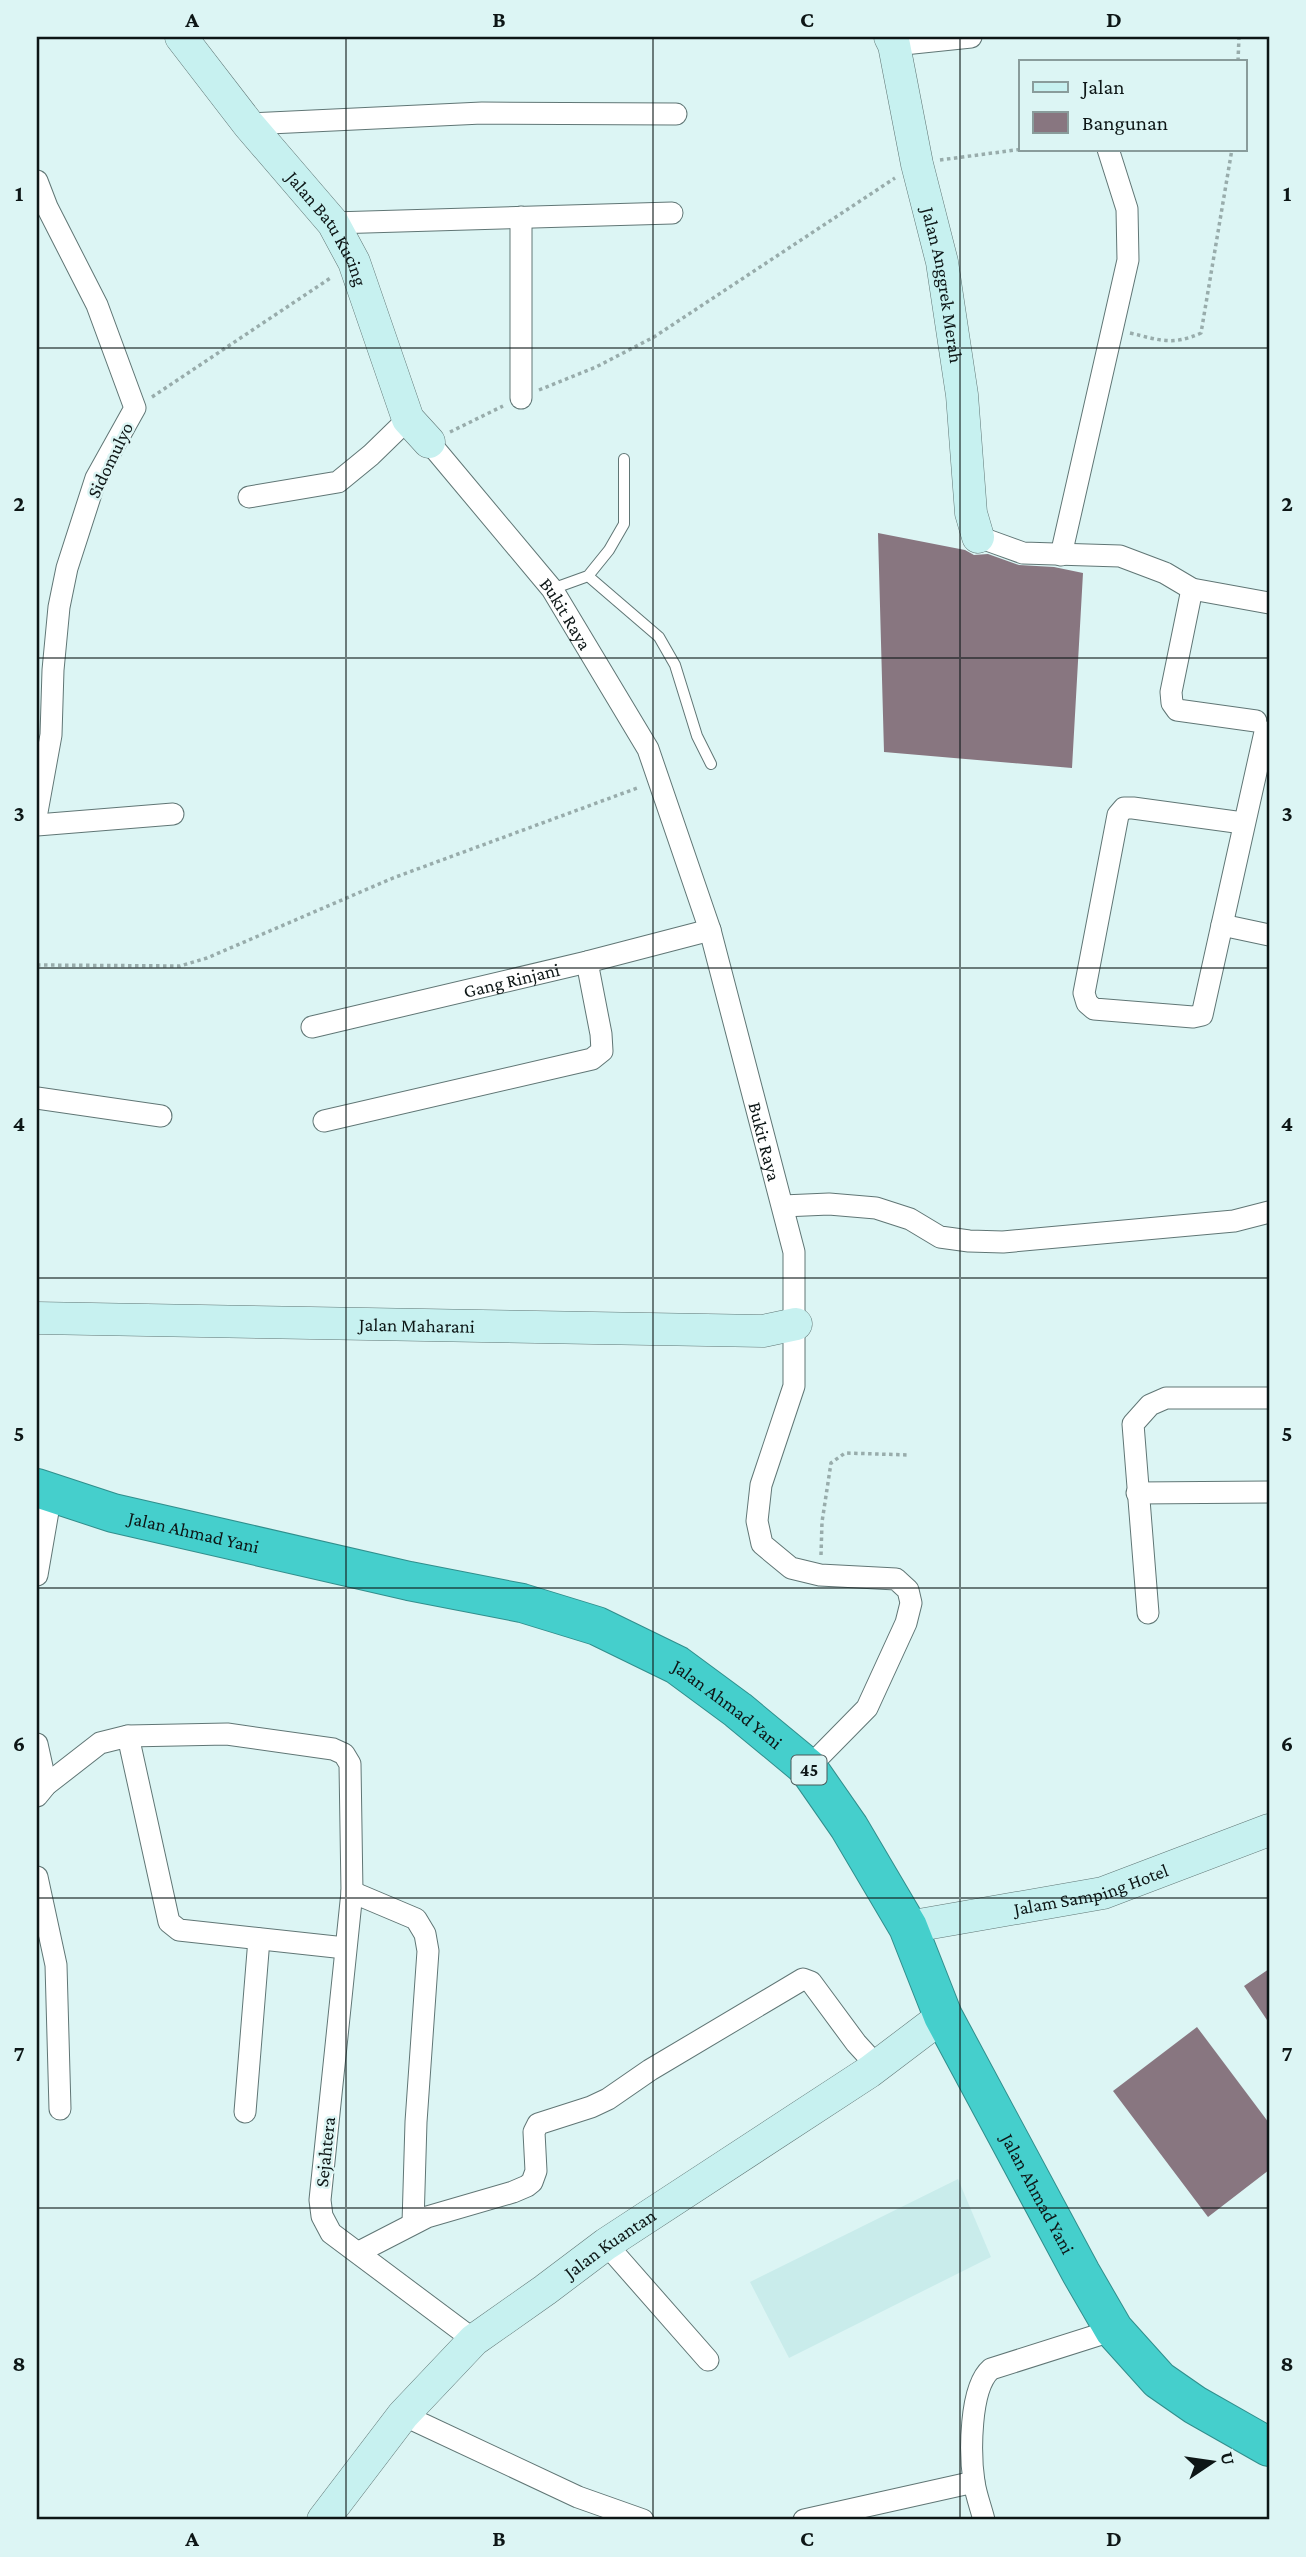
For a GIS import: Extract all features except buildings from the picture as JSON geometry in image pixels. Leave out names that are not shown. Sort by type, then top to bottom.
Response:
[{"type":"highway","name":"Jalan Ahmad Yani","points":[[44,1491],[113,1513],[409,1581],[522,1603],[597,1626],[677,1665],[737,1710],[808,1769],[849,1827],[908,1927],[943,2016],[1114,2330],[1159,2380],[1195,2405],[1269,2447]]},
{"type":"street","name":"Jalan Batu Kucing","points":[[181,37],[248,124],[333,223],[354,262],[408,419],[429,442]]},
{"type":"street","points":[[892,41],[971,37]]},
{"type":"street","name":"Jalan Anggrek Merah","points":[[892,41],[917,164],[942,262],[962,395],[971,513],[982,538]]},
{"type":"street","points":[[248,124],[482,113],[676,114]]},
{"type":"street","points":[[1061,555],[1128,260],[1127,209],[1108,150]]},
{"type":"street","points":[[37,181],[47,207],[97,305],[135,408]]},
{"type":"street","points":[[333,223],[672,213]]},
{"type":"street","points":[[521,217],[521,398]]},
{"type":"street","name":"Sidomulyo","points":[[37,812],[51,735],[59,607],[67,568],[96,478],[135,408]]},
{"type":"street","points":[[249,497],[338,482],[371,456],[408,419]]},
{"type":"street","name":"Bukit Raya","points":[[429,442],[552,589],[648,749],[710,930],[794,1252],[794,1386],[761,1485],[757,1521],[762,1544],[791,1568],[820,1575],[896,1579],[908,1590],[911,1603],[906,1623],[867,1708],[808,1769]]},
{"type":"street","points":[[982,538],[1023,553],[1120,556],[1165,573],[1192,589],[1269,603]]},
{"type":"street","points":[[1192,589],[1171,692],[1172,703],[1177,710],[1264,721],[1243,823],[1222,925],[1202,1015],[1194,1017],[1094,1009],[1087,1003],[1084,993],[1118,814],[1124,808],[1133,808],[1243,823]]},
{"type":"street","points":[[37,825],[173,814]]},
{"type":"street","points":[[1222,925],[1269,935]]},
{"type":"street","name":"Gang Rinjani","points":[[312,1027],[710,930]]},
{"type":"street","points":[[324,1121],[592,1059],[602,1051],[587,962]]},
{"type":"street","points":[[37,1098],[161,1116]]},
{"type":"street","points":[[783,1206],[829,1204],[876,1208],[910,1219],[940,1237],[1003,1242],[1223,1222],[1269,1212]]},
{"type":"street","name":"Jalan Maharani","points":[[37,1318],[763,1331],[796,1324]]},
{"type":"street","points":[[1148,1613],[1133,1424],[1150,1405],[1166,1398],[1269,1398]]},
{"type":"street","points":[[37,1574],[44,1491]]},
{"type":"street","points":[[1137,1493],[1269,1492]]},
{"type":"street","name":"Sejahtera","points":[[42,1790],[100,1743],[128,1736],[227,1734],[333,1749],[344,1754],[350,1764],[352,1892],[320,2200],[322,2216],[331,2233],[474,2340]]},
{"type":"street","points":[[128,1736],[169,1922],[179,1930],[345,1948]]},
{"type":"street","points":[[37,1744],[42,1790]]},
{"type":"street","name":"Jalam Samping Hotel","points":[[908,1927],[1103,1893],[1269,1830]]},
{"type":"street","points":[[37,1877],[56,1965],[60,2109]]},
{"type":"street","points":[[352,1892],[416,1919],[425,1934],[428,1951],[416,2122],[413,2223]]},
{"type":"street","points":[[245,2112],[259,1939]]},
{"type":"street","points":[[359,2252],[427,2217],[527,2186],[532,2182],[536,2171],[534,2132],[538,2124],[608,2099],[650,2070],[803,1979],[811,1982],[856,2043],[877,2066]]},
{"type":"street","name":"Jalan Kuantan","points":[[323,2520],[403,2415],[474,2340],[606,2244],[877,2066],[943,2016]]},
{"type":"street","points":[[606,2244],[708,2360]]},
{"type":"street","points":[[984,2520],[974,2482],[974,2414],[978,2389],[984,2376],[991,2369],[1114,2330]]},
{"type":"street","points":[[403,2415],[578,2497],[643,2520]]},
{"type":"street","points":[[804,2520],[974,2482]]},
{"type":"lane","points":[[552,589],[588,576],[609,550],[624,524],[624,459]]},
{"type":"lane","points":[[588,576],[659,638],[675,666],[697,736],[711,764]]},
{"type":"path","points":[[1238,60],[1239,37]]},
{"type":"path","points":[[429,442],[521,398],[596,367],[654,337],[917,164],[1019,150]]},
{"type":"path","points":[[1112,328],[1168,342],[1183,341],[1201,333],[1232,150]]},
{"type":"path","name":"Sidomulyo","points":[[135,408],[354,262]]},
{"type":"path","points":[[37,965],[180,966],[207,958],[393,878],[658,780]]},
{"type":"path","points":[[820,1575],[822,1522],[831,1462],[845,1453],[910,1455]]},
{"type":"shaded area","points":[[958,2179],[991,2257],[789,2358],[750,2282]]}]
